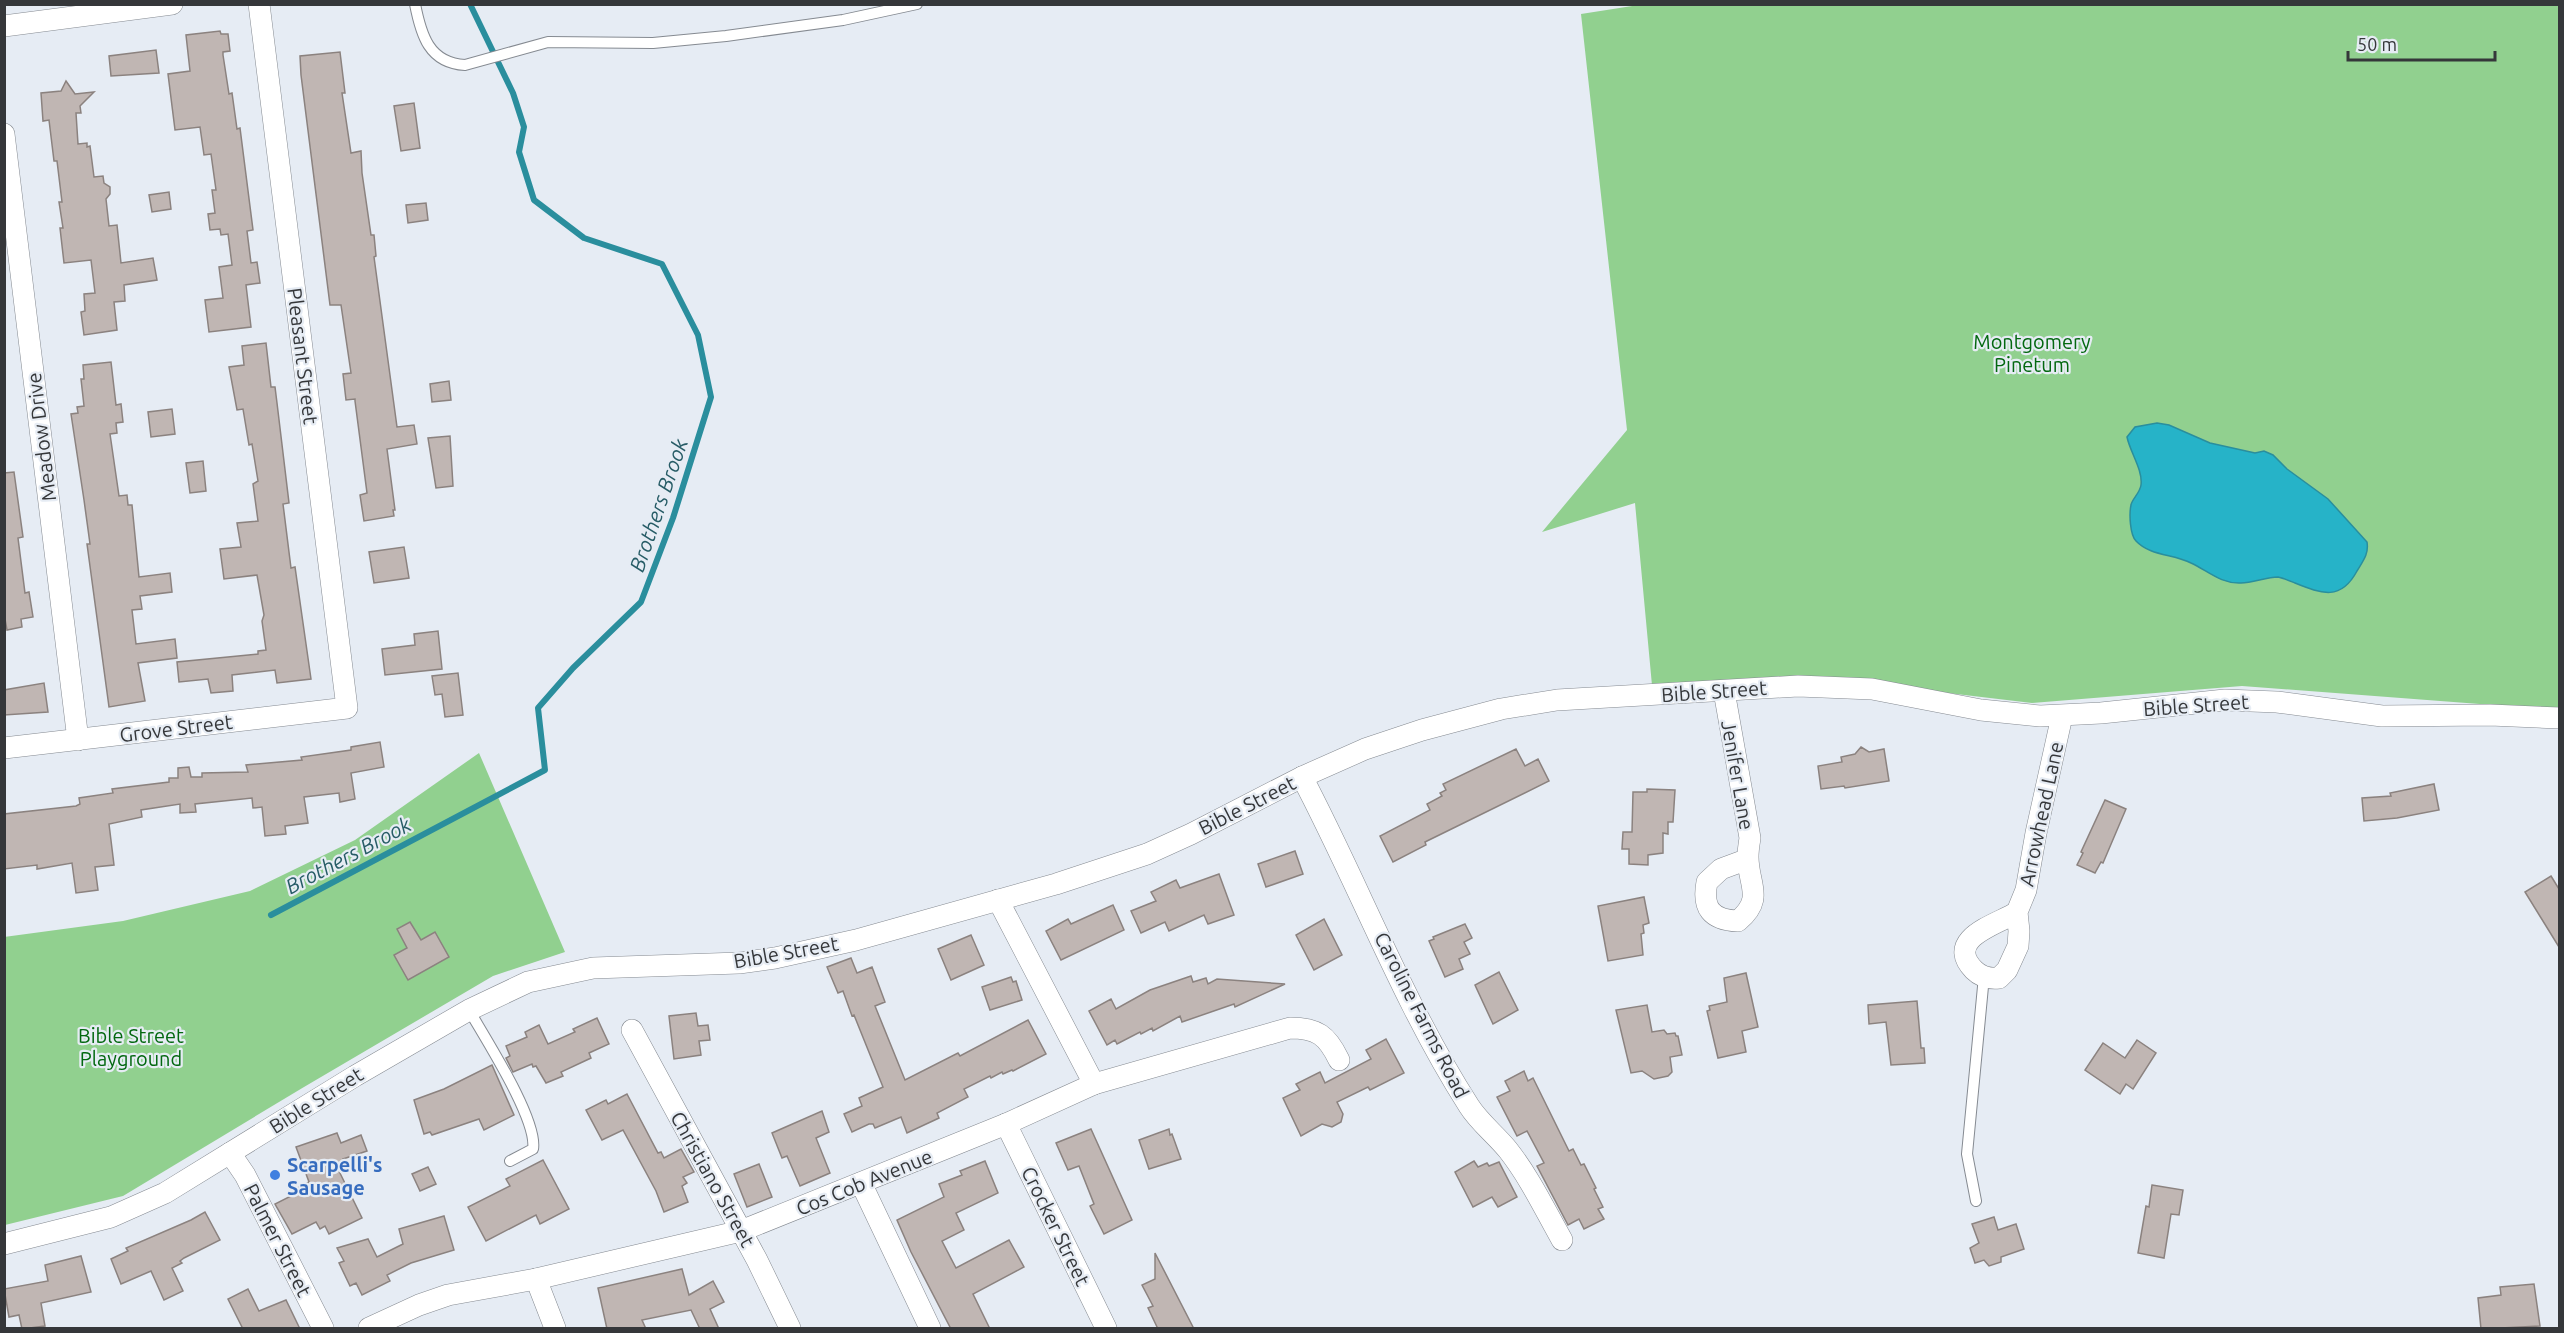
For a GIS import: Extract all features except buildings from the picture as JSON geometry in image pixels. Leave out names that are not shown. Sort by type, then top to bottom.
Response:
[{"type":"street","points":[[4,27],[172,4]]},
{"type":"street","name":"Pleasant Street","points":[[259,4],[347,708]]},
{"type":"street","name":"Meadow Drive","points":[[4,134],[78,740]]},
{"type":"street","name":"Bible Street","points":[[4,1244],[87,1224],[129,1210],[165,1193],[355,1076],[469,1010],[528,982],[572,971],[662,964],[739,963],[775,958],[856,940],[1088,875],[1146,854],[1191,834],[1302,777],[1397,738],[1500,709],[1557,700],[1798,686],[1858,688],[1992,711],[2040,716],[2062,716],[2225,700],[2277,702],[2382,716],[2490,715],[2559,718]]},
{"type":"street","name":"Jenifer Lane","points":[[1724,691],[1750,838],[1748,859]]},
{"type":"street","name":"Grove Street","points":[[4,748],[347,708]]},
{"type":"street","name":"Arrowhead Lane","points":[[2017,912],[1971,936],[1966,946],[1966,956],[1971,967],[1990,979],[1999,978],[2013,960],[2019,931],[2017,912],[2026,890],[2062,716]]},
{"type":"street","name":"Caroline Farms Road","points":[[1302,777],[1336,841],[1431,1040],[1470,1108],[1523,1170],[1562,1240]]},
{"type":"street","points":[[998,900],[1094,1083]]},
{"type":"street","name":"Cos Cob Avenue","points":[[369,1329],[419,1305],[448,1295],[536,1279],[741,1231],[1006,1124],[1094,1083],[1290,1028],[1308,1028],[1320,1034],[1331,1044],[1339,1060]]},
{"type":"street","name":"Christiano Street","points":[[632,1030],[741,1231],[790,1329]]},
{"type":"street","name":"Crocker Street","points":[[1006,1124],[1106,1329]]},
{"type":"street","name":"Palmer Street","points":[[230,1153],[245,1175],[323,1329]]},
{"type":"street","points":[[861,1184],[930,1329]]},
{"type":"street","points":[[536,1279],[555,1329]]},
{"type":"lane","points":[[415,4],[424,40],[434,54],[455,65],[477,64],[548,42],[652,43],[726,36],[843,20],[917,4]]},
{"type":"lane","points":[[1976,1202],[1967,1154],[1984,976]]},
{"type":"lane","points":[[469,1010],[507,1077],[532,1131],[533,1149],[510,1161]]},
{"type":"green space","name":"Montgomery Pinetum","points":[[1645,4],[2559,5],[2559,710],[2242,686],[2032,703],[1872,684],[1653,696],[1635,503],[1542,532],[1627,430],[1581,14]]},
{"type":"green space","name":"Bible Street Playground","points":[[479,753],[565,952],[493,976],[123,1196],[5,1225],[4,937],[123,921],[250,891],[355,840]]},
{"type":"water","points":[[2157,423],[2169,425],[2210,443],[2255,453],[2264,451],[2273,455],[2287,469],[2328,499],[2367,542],[2365,557],[2351,581],[2337,591],[2330,592],[2314,590],[2278,577],[2234,583],[2184,560],[2148,550],[2142,546],[2134,538],[2131,529],[2131,505],[2140,488],[2141,479],[2127,437],[2135,427]]},
{"type":"waterway","name":"Brothers Brook","points":[[271,915],[545,770],[538,708],[573,668],[641,602],[673,518],[711,397],[698,335],[662,264],[584,238],[534,200],[519,152],[524,127],[513,93],[470,4]]},
{"type":"place","name":"Scarpelli's Sausage","points":[[275,1175]]}]
